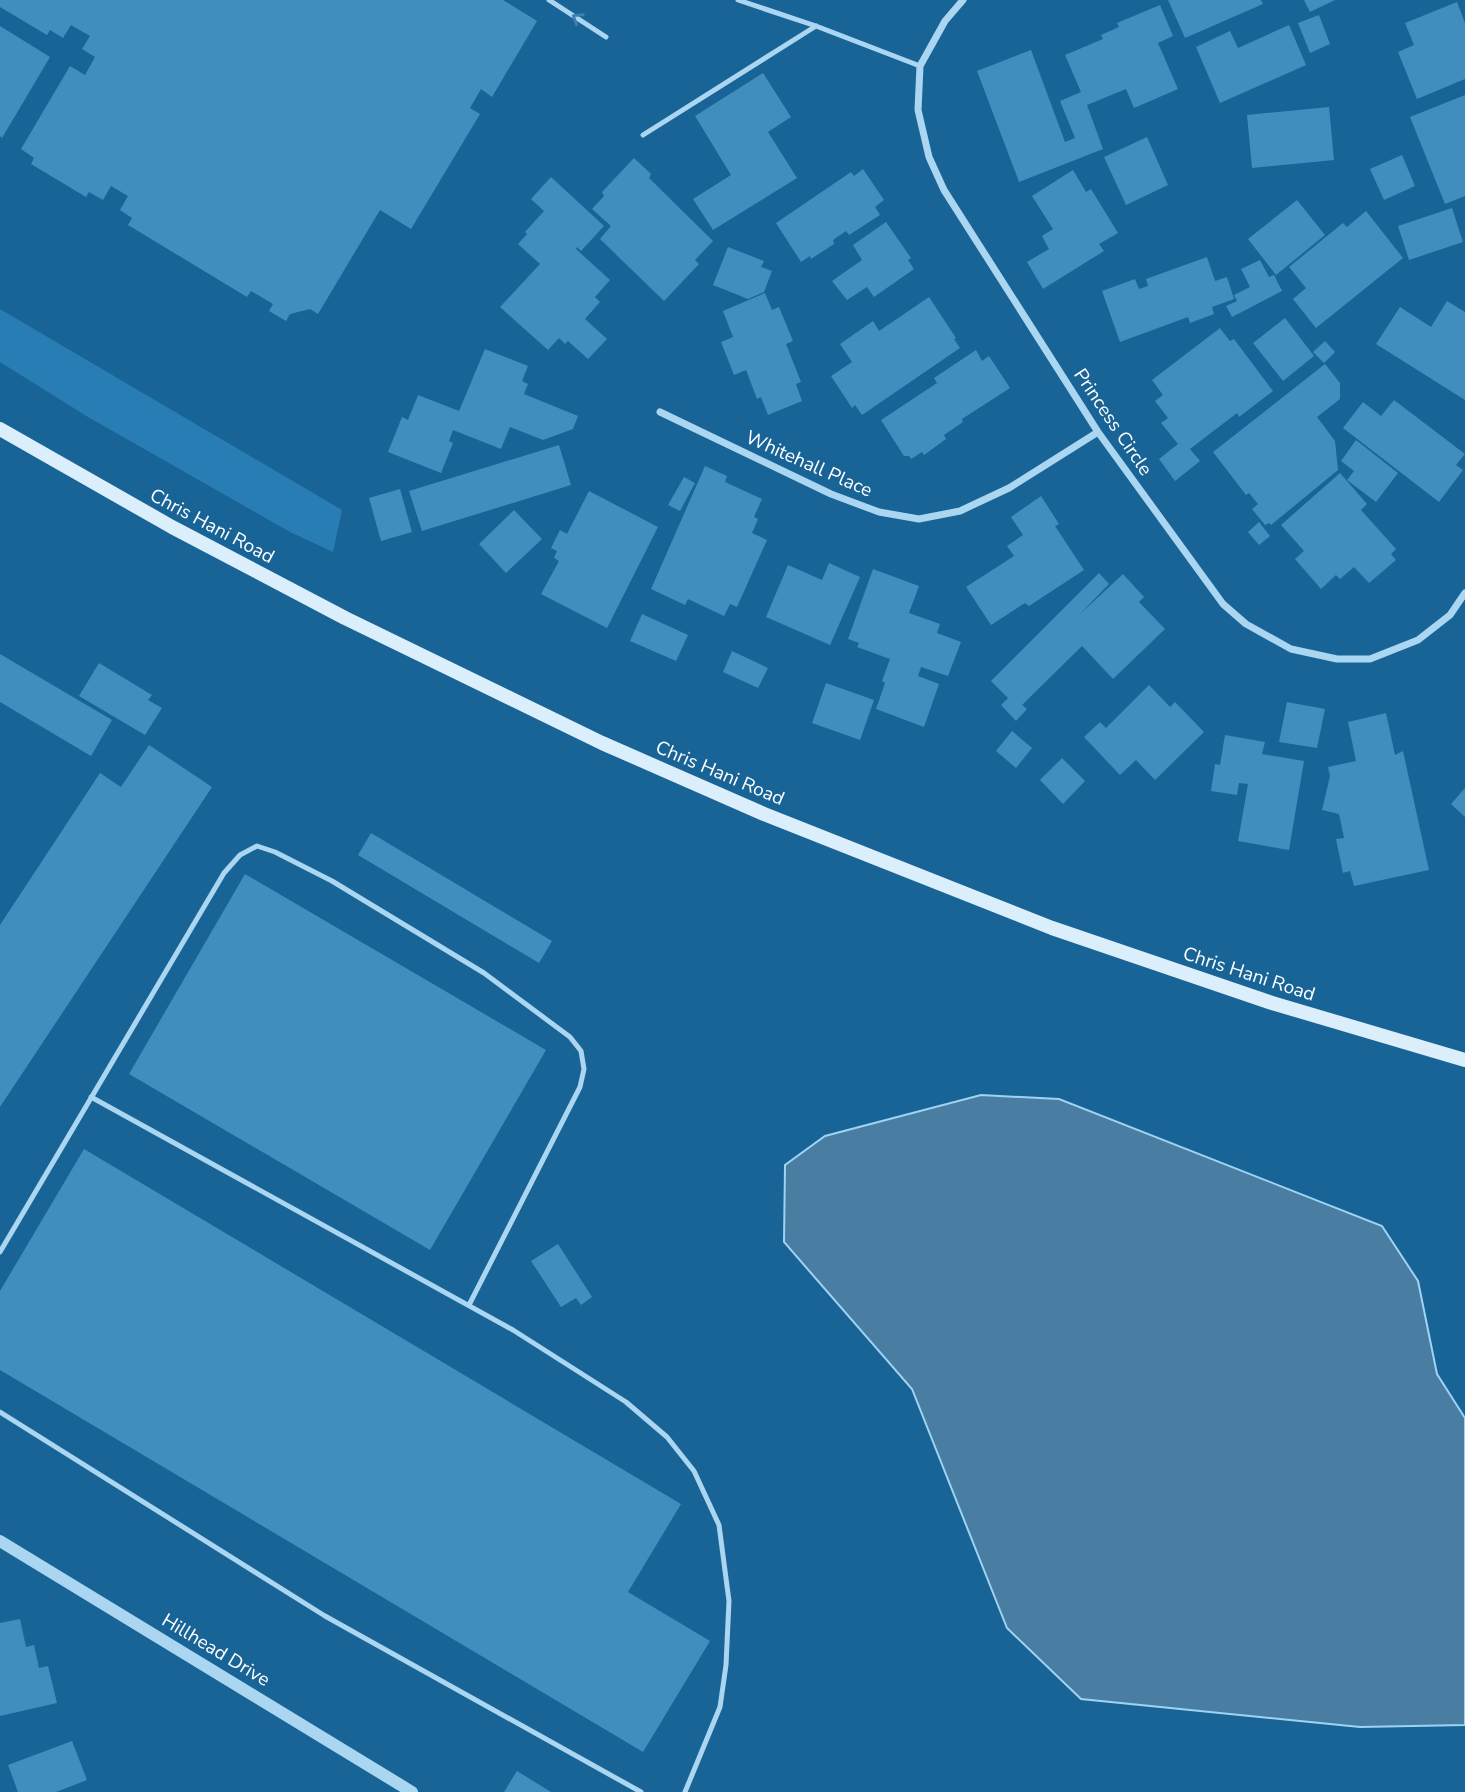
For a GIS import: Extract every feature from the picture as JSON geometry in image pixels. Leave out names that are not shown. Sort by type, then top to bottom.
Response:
[{"type":"main road","name":"Chris Hani Road","points":[[0,429],[172,527],[345,618],[602,743],[752,808],[1052,929],[1272,1003],[1465,1060]]},
{"type":"street","name":"Princess Circle","points":[[963,0],[945,20],[919,66],[918,110],[929,157],[944,190],[1098,432],[1223,604],[1246,624],[1291,649],[1337,659],[1370,659],[1418,640],[1450,615],[1465,593]]},
{"type":"street","name":"Whitehall Place","points":[[660,412],[831,494],[879,512],[919,519],[960,511],[1009,488],[1098,432]]},
{"type":"street","name":"Hillhead Drive","points":[[0,1541],[412,1792]]},
{"type":"lane","points":[[549,0],[606,37]]},
{"type":"lane","points":[[738,0],[816,26],[919,66]]},
{"type":"lane","points":[[643,135],[816,26]]},
{"type":"lane","points":[[0,1252],[224,873],[240,855],[257,846],[332,881],[484,973],[570,1037],[581,1051],[584,1069],[580,1087],[469,1305]]},
{"type":"lane","points":[[91,1097],[513,1330],[626,1402],[667,1437],[694,1471],[719,1525],[727,1589],[726,1665],[720,1707],[685,1792]]},
{"type":"lane","points":[[0,1412],[325,1616],[641,1792]]},
{"type":"shaded area","points":[[0,309],[342,510],[333,552],[290,532],[88,417],[0,362]]},
{"type":"shaded area","points":[[981,1095],[1059,1099],[1382,1226],[1418,1281],[1437,1374],[1465,1418],[1465,1725],[1360,1727],[1081,1699],[1007,1628],[912,1389],[784,1242],[785,1165],[825,1136]]},
{"type":"building","points":[[0,0],[503,0],[537,21],[492,97],[481,89],[470,108],[480,114],[411,229],[380,210],[318,314],[310,309],[290,314],[286,321],[269,311],[273,304],[251,291],[247,297],[128,225],[132,218],[120,210],[128,196],[111,186],[103,200],[89,192],[86,197],[31,164],[34,158],[21,149],[70,66],[85,75],[95,57],[82,49],[90,36],[71,25],[63,38],[50,30],[47,35],[0,7]]},
{"type":"building","points":[[1168,0],[1261,0],[1263,4],[1185,38]]},
{"type":"building","points":[[1304,0],[1335,0],[1310,12]]},
{"type":"building","points":[[1457,2],[1465,23],[1465,79],[1417,99],[1398,52],[1414,45],[1405,23]]},
{"type":"building","points":[[1160,5],[1173,36],[1158,43],[1178,89],[1134,108],[1126,89],[1087,105],[1103,149],[1019,182],[977,71],[1031,50],[1065,142],[1075,138],[1060,101],[1081,92],[1065,55],[1103,39],[1101,35],[1119,27],[1117,23]]},
{"type":"building","points":[[1319,15],[1330,44],[1310,53],[1298,23]]},
{"type":"building","points":[[1289,25],[1306,65],[1220,103],[1196,47],[1230,31],[1238,48]]},
{"type":"building","points":[[0,26],[50,57],[2,138],[0,136]]},
{"type":"building","points":[[763,73],[791,117],[768,132],[797,178],[713,230],[693,199],[731,175],[695,116]]},
{"type":"building","points":[[1465,95],[1465,196],[1445,204],[1410,117]]},
{"type":"building","points":[[1329,107],[1334,160],[1252,168],[1247,115]]},
{"type":"building","points":[[1147,137],[1168,185],[1126,205],[1104,157]]},
{"type":"building","points":[[1402,155],[1415,186],[1384,200],[1370,169]]},
{"type":"building","points":[[634,158],[651,174],[649,178],[713,241],[695,260],[699,264],[664,301],[600,239],[611,226],[592,209],[604,196],[602,192]]},
{"type":"building","points":[[863,169],[884,200],[875,207],[880,215],[849,235],[846,231],[833,240],[834,244],[811,259],[810,256],[801,262],[776,223],[851,172],[854,176]]},
{"type":"building","points":[[1073,170],[1086,192],[1091,189],[1118,233],[1099,244],[1104,251],[1043,289],[1027,262],[1049,249],[1042,236],[1053,229],[1032,196]]},
{"type":"building","points":[[551,177],[604,226],[581,251],[577,247],[576,249],[610,280],[595,297],[600,302],[585,319],[607,339],[588,359],[568,341],[565,344],[559,338],[548,350],[500,307],[540,264],[518,244],[544,211],[531,199]]},
{"type":"building","points":[[1297,200],[1325,235],[1276,275],[1248,239]]},
{"type":"building","points":[[1452,208],[1463,242],[1409,260],[1398,226]]},
{"type":"building","points":[[1366,211],[1403,258],[1316,328],[1293,299],[1306,288],[1289,267],[1343,223],[1347,227]]},
{"type":"building","points":[[886,222],[911,258],[908,260],[914,269],[874,297],[867,287],[847,300],[832,281],[862,260],[853,245]]},
{"type":"building","points":[[728,247],[764,261],[761,267],[772,271],[764,292],[748,299],[713,285]]},
{"type":"building","points":[[1207,257],[1215,281],[1227,277],[1234,299],[1212,307],[1214,314],[1190,323],[1188,317],[1120,342],[1102,291],[1135,279],[1139,289],[1148,286],[1146,279]]},
{"type":"building","points":[[1260,260],[1269,277],[1274,275],[1282,291],[1232,317],[1226,306],[1237,301],[1234,295],[1250,287],[1241,269]]},
{"type":"building","points":[[765,293],[772,310],[779,307],[793,341],[786,344],[801,382],[796,384],[802,401],[768,415],[761,397],[757,399],[746,370],[734,375],[721,342],[733,337],[723,311]]},
{"type":"building","points":[[929,297],[960,348],[862,415],[855,405],[852,408],[831,376],[852,362],[840,344],[873,321],[879,331]]},
{"type":"building","points":[[1447,301],[1465,312],[1465,400],[1376,344],[1400,307],[1431,327]]},
{"type":"building","points":[[1285,318],[1314,356],[1283,381],[1253,343]]},
{"type":"building","points":[[1220,328],[1230,341],[1234,339],[1273,391],[1239,417],[1237,413],[1190,449],[1200,461],[1175,481],[1159,459],[1178,444],[1161,423],[1168,418],[1155,401],[1163,395],[1152,380]]},
{"type":"building","points":[[1325,341],[1335,352],[1324,363],[1313,352]]},
{"type":"building","points":[[485,349],[528,366],[522,381],[528,384],[524,394],[578,416],[573,429],[543,440],[510,427],[501,449],[453,430],[449,441],[453,443],[441,473],[388,452],[402,417],[408,420],[418,395],[459,411]]},
{"type":"building","points":[[976,350],[982,361],[989,356],[1010,388],[962,419],[963,422],[944,435],[946,439],[924,455],[922,452],[911,459],[904,456],[881,420],[937,383],[934,378]]},
{"type":"building","points":[[1325,364],[1340,383],[1340,399],[1317,417],[1335,441],[1338,470],[1271,525],[1265,525],[1252,509],[1258,504],[1249,493],[1246,495],[1213,452]]},
{"type":"building","points":[[1394,400],[1465,454],[1456,465],[1463,470],[1439,502],[1343,428],[1363,402],[1381,416]]},
{"type":"building","points":[[1356,440],[1398,473],[1376,502],[1347,480],[1354,471],[1341,461]]},
{"type":"building","points":[[559,445],[571,485],[422,531],[409,491]]},
{"type":"building","points":[[705,466],[727,476],[725,482],[762,499],[754,517],[758,519],[752,533],[767,540],[737,607],[730,604],[724,616],[688,599],[685,605],[651,589]]},
{"type":"building","points":[[1340,473],[1367,504],[1361,510],[1396,549],[1391,554],[1396,560],[1369,583],[1354,567],[1340,579],[1336,575],[1321,589],[1295,559],[1304,551],[1281,525]]},
{"type":"building","points":[[684,477],[695,483],[680,511],[668,505]]},
{"type":"building","points":[[400,489],[412,532],[381,541],[369,498]]},
{"type":"building","points":[[589,491],[658,527],[607,628],[541,594],[559,561],[554,558],[557,551],[551,548],[560,530],[567,534]]},
{"type":"building","points":[[1041,496],[1059,524],[1055,526],[1084,570],[1029,606],[1025,603],[991,625],[966,587],[1014,556],[1007,546],[1023,535],[1011,517]]},
{"type":"building","points":[[514,510],[542,539],[506,573],[479,544]]},
{"type":"building","points":[[1259,522],[1270,536],[1259,545],[1248,532]]},
{"type":"building","points":[[829,563],[860,577],[830,645],[766,617],[788,565],[822,580]]},
{"type":"building","points":[[873,569],[919,586],[909,613],[940,624],[937,633],[961,642],[948,676],[921,667],[918,676],[939,684],[924,727],[876,709],[890,659],[857,647],[859,643],[848,639]]},
{"type":"building","points":[[1099,573],[1109,584],[1079,615],[1123,574],[1144,597],[1139,602],[1165,629],[1113,679],[1082,646],[1022,705],[1027,709],[1016,721],[1001,705],[1008,698],[991,681]]},
{"type":"building","points":[[642,614],[688,635],[676,661],[630,641]]},
{"type":"building","points":[[732,651],[768,668],[758,688],[723,672]]},
{"type":"building","points":[[0,654],[112,720],[91,756],[0,702]]},
{"type":"building","points":[[99,663],[152,695],[148,700],[162,708],[145,735],[79,696]]},
{"type":"building","points":[[826,683],[874,700],[860,740],[812,723]]},
{"type":"building","points":[[1149,685],[1170,707],[1175,702],[1204,732],[1155,780],[1136,760],[1120,775],[1084,737],[1100,722],[1106,728]]},
{"type":"building","points":[[1287,702],[1325,709],[1317,748],[1279,742]]},
{"type":"building","points":[[1386,713],[1395,755],[1403,751],[1429,870],[1354,886],[1350,871],[1343,873],[1336,839],[1344,838],[1339,814],[1322,810],[1330,776],[1328,767],[1356,761],[1348,722]]},
{"type":"building","points":[[1012,731],[1032,748],[1016,768],[996,751]]},
{"type":"building","points":[[1225,735],[1265,742],[1262,754],[1304,761],[1289,850],[1238,841],[1248,784],[1239,783],[1237,795],[1211,791],[1215,764],[1220,765]]},
{"type":"building","points":[[149,745],[212,787],[0,1107],[0,925],[100,773],[121,787]]},
{"type":"building","points":[[1062,758],[1085,781],[1063,804],[1040,780]]},
{"type":"building","points":[[1465,788],[1465,817],[1451,804]]},
{"type":"building","points":[[371,833],[552,941],[539,963],[358,855]]},
{"type":"building","points":[[245,874],[546,1050],[430,1250],[129,1074]]},
{"type":"building","points":[[84,1149],[681,1504],[628,1592],[710,1641],[643,1752],[0,1370],[0,1291]]},
{"type":"building","points":[[558,1244],[592,1297],[581,1305],[576,1298],[561,1307],[531,1261]]},
{"type":"building","points":[[20,1619],[26,1647],[34,1645],[39,1668],[48,1666],[57,1703],[0,1716],[0,1623]]},
{"type":"building","points":[[72,1741],[87,1780],[56,1792],[18,1792],[8,1765]]},
{"type":"building","points":[[517,1771],[551,1792],[504,1792]]}]
